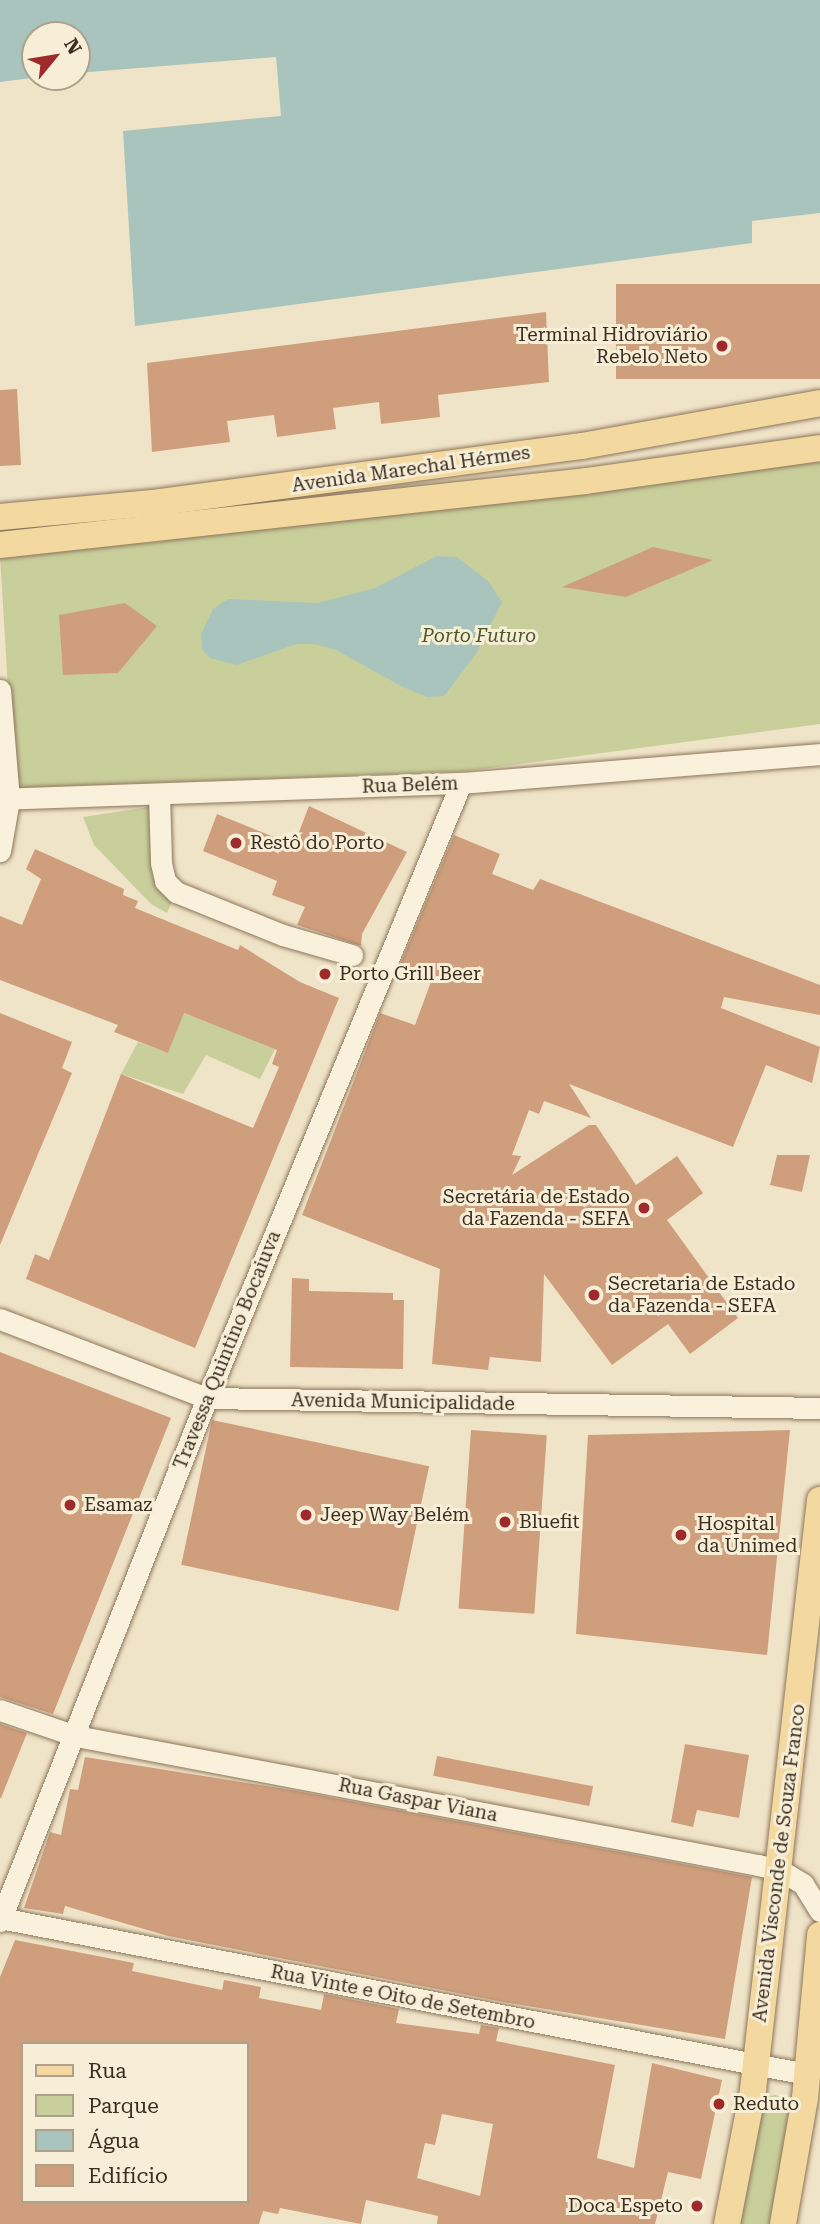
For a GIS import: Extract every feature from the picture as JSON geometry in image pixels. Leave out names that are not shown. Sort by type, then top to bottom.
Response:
[{"type":"main road","name":"Avenida Marechal Hérmes","points":[[0,517],[161,502],[582,446],[820,403]]},
{"type":"main road","points":[[582,446],[586,481]]},
{"type":"main road","name":"Avenida Marechal Hérmes","points":[[0,545],[586,481],[820,448]]},
{"type":"main road","name":"Avenida Visconde de Souza Franco","points":[[727,2224],[756,2065],[820,1500]]},
{"type":"main road","points":[[783,2224],[813,2075],[820,1935]]},
{"type":"street","points":[[0,690],[5,799],[0,851]]},
{"type":"street","name":"Rua Belém","points":[[5,799],[461,783],[820,754]]},
{"type":"street","name":"Travessa Quintino Bocaiuva","points":[[0,1919],[76,1736],[207,1398],[461,783]]},
{"type":"street","points":[[159,794],[161,863],[165,881],[176,892],[283,935],[352,955]]},
{"type":"street","name":"Avenida Municipalidade","points":[[0,1319],[207,1398],[820,1408]]},
{"type":"street","name":"Rua Gaspar Viana","points":[[0,1710],[76,1736],[780,1870],[803,1884],[820,1912]]},
{"type":"street","name":"Rua Vinte e Oito de Setembro","points":[[0,1919],[813,2075]]},
{"type":"green space","name":"Porto Futuro","points":[[820,461],[820,724],[467,771],[14,788],[0,557]]},
{"type":"green space","points":[[149,807],[154,877],[174,897],[167,913],[151,904],[94,845],[83,817]]},
{"type":"green space","points":[[161,1004],[275,1049],[260,1079],[206,1055],[183,1094],[121,1074],[138,1042],[167,1052]]},
{"type":"green space","points":[[776,2095],[790,2101],[785,2181],[775,2224],[736,2224],[762,2097]]},
{"type":"water","points":[[0,0],[820,0],[820,213],[752,221],[752,243],[135,326],[123,131],[281,116],[276,57],[91,72],[91,21],[21,21],[21,79],[0,82]]},
{"type":"water","points":[[437,556],[457,557],[488,581],[502,602],[476,654],[444,696],[427,697],[401,686],[336,650],[315,644],[296,644],[237,665],[210,658],[202,649],[201,634],[213,609],[228,599],[318,603],[375,588]]},
{"type":"building","name":"Terminal Hidroviário Rebelo Neto","points":[[616,284],[820,284],[820,379],[616,379]]},
{"type":"building","points":[[546,312],[549,382],[438,395],[440,417],[381,424],[379,402],[333,408],[336,429],[277,437],[274,415],[227,421],[230,442],[152,452],[147,363]]},
{"type":"building","points":[[17,389],[21,465],[0,466],[0,390]]},
{"type":"building","points":[[653,547],[713,560],[626,597],[562,587]]},
{"type":"building","points":[[125,603],[157,626],[118,673],[63,675],[59,615]]},
{"type":"building","points":[[309,806],[407,852],[362,934],[361,946],[297,925],[305,907],[272,895],[277,881],[203,851],[217,814],[294,845]]},
{"type":"building","points":[[454,835],[500,854],[492,874],[533,890],[540,879],[820,985],[820,1015],[724,997],[721,1008],[820,1047],[812,1083],[766,1065],[733,1147],[569,1084],[591,1118],[544,1101],[539,1114],[529,1110],[512,1155],[521,1156],[512,1175],[589,1125],[596,1125],[636,1185],[677,1156],[703,1193],[667,1220],[738,1318],[690,1354],[668,1324],[612,1365],[544,1274],[541,1362],[490,1357],[488,1370],[432,1364],[440,1269],[302,1215],[380,1013],[415,1025],[432,979],[400,965]]},
{"type":"building","points":[[35,849],[124,889],[123,895],[138,901],[135,908],[238,950],[240,945],[300,982],[339,998],[195,1348],[26,1279],[35,1254],[49,1260],[121,1074],[253,1128],[279,1067],[272,1064],[277,1050],[184,1013],[168,1053],[114,1032],[118,1025],[0,980],[0,916],[22,925],[41,879],[26,869]]},
{"type":"building","points":[[0,1013],[72,1042],[62,1068],[72,1073],[0,1245]]},
{"type":"building","points":[[777,1155],[810,1155],[802,1192],[770,1185]]},
{"type":"building","points":[[292,1278],[309,1279],[309,1291],[393,1293],[393,1300],[404,1300],[403,1369],[290,1367]]},
{"type":"building","name":"Esamaz","points":[[0,1352],[171,1418],[53,1714],[0,1697]]},
{"type":"building","name":"Jeep Way Belém","points":[[212,1420],[429,1466],[398,1611],[181,1565]]},
{"type":"building","name":"Bluefit","points":[[471,1430],[547,1435],[534,1614],[459,1609]]},
{"type":"building","name":"Hospital da Unimed","points":[[790,1430],[767,1655],[576,1634],[588,1435]]},
{"type":"building","points":[[0,1724],[27,1733],[1,1798],[0,1798]]},
{"type":"building","points":[[685,1744],[749,1755],[739,1818],[697,1810],[693,1827],[671,1822]]},
{"type":"building","points":[[437,1756],[593,1786],[589,1806],[433,1776]]},
{"type":"building","points":[[85,1757],[297,1791],[752,1877],[725,2039],[503,2002],[168,1936],[65,1906],[63,1914],[24,1908],[50,1832],[61,1835],[70,1789],[78,1790]]},
{"type":"building","points":[[15,1940],[134,1963],[132,1971],[222,1990],[224,1980],[261,1987],[259,1998],[321,2010],[324,1994],[399,2009],[396,2023],[479,2034],[481,2025],[499,2028],[496,2041],[615,2065],[597,2158],[634,2168],[652,2063],[722,2080],[701,2179],[668,2172],[655,2224],[437,2224],[438,2216],[366,2200],[361,2224],[280,2208],[278,2214],[263,2211],[259,2224],[0,2224],[0,1977]],"holes":[[[442,2114],[493,2124],[480,2196],[417,2178],[425,2143],[435,2145]]]},
{"type":"place","name":"Terminal Hidroviário Rebelo Neto","points":[[722,346]]},
{"type":"place","name":"Restô do Porto","points":[[236,843]]},
{"type":"place","name":"Porto Grill Beer","points":[[325,974]]},
{"type":"place","name":"Secretária de Estado da Fazenda - SEFA","points":[[644,1208]]},
{"type":"place","name":"Secretaria de Estado da Fazenda - SEFA","points":[[594,1295]]},
{"type":"place","name":"Esamaz","points":[[70,1505]]},
{"type":"place","name":"Jeep Way Belém","points":[[306,1515]]},
{"type":"place","name":"Bluefit","points":[[505,1522]]},
{"type":"place","name":"Hospital da Unimed","points":[[681,1535]]},
{"type":"place","name":"Reduto","points":[[719,2104]]},
{"type":"place","name":"Doca Espeto","points":[[697,2206]]}]
